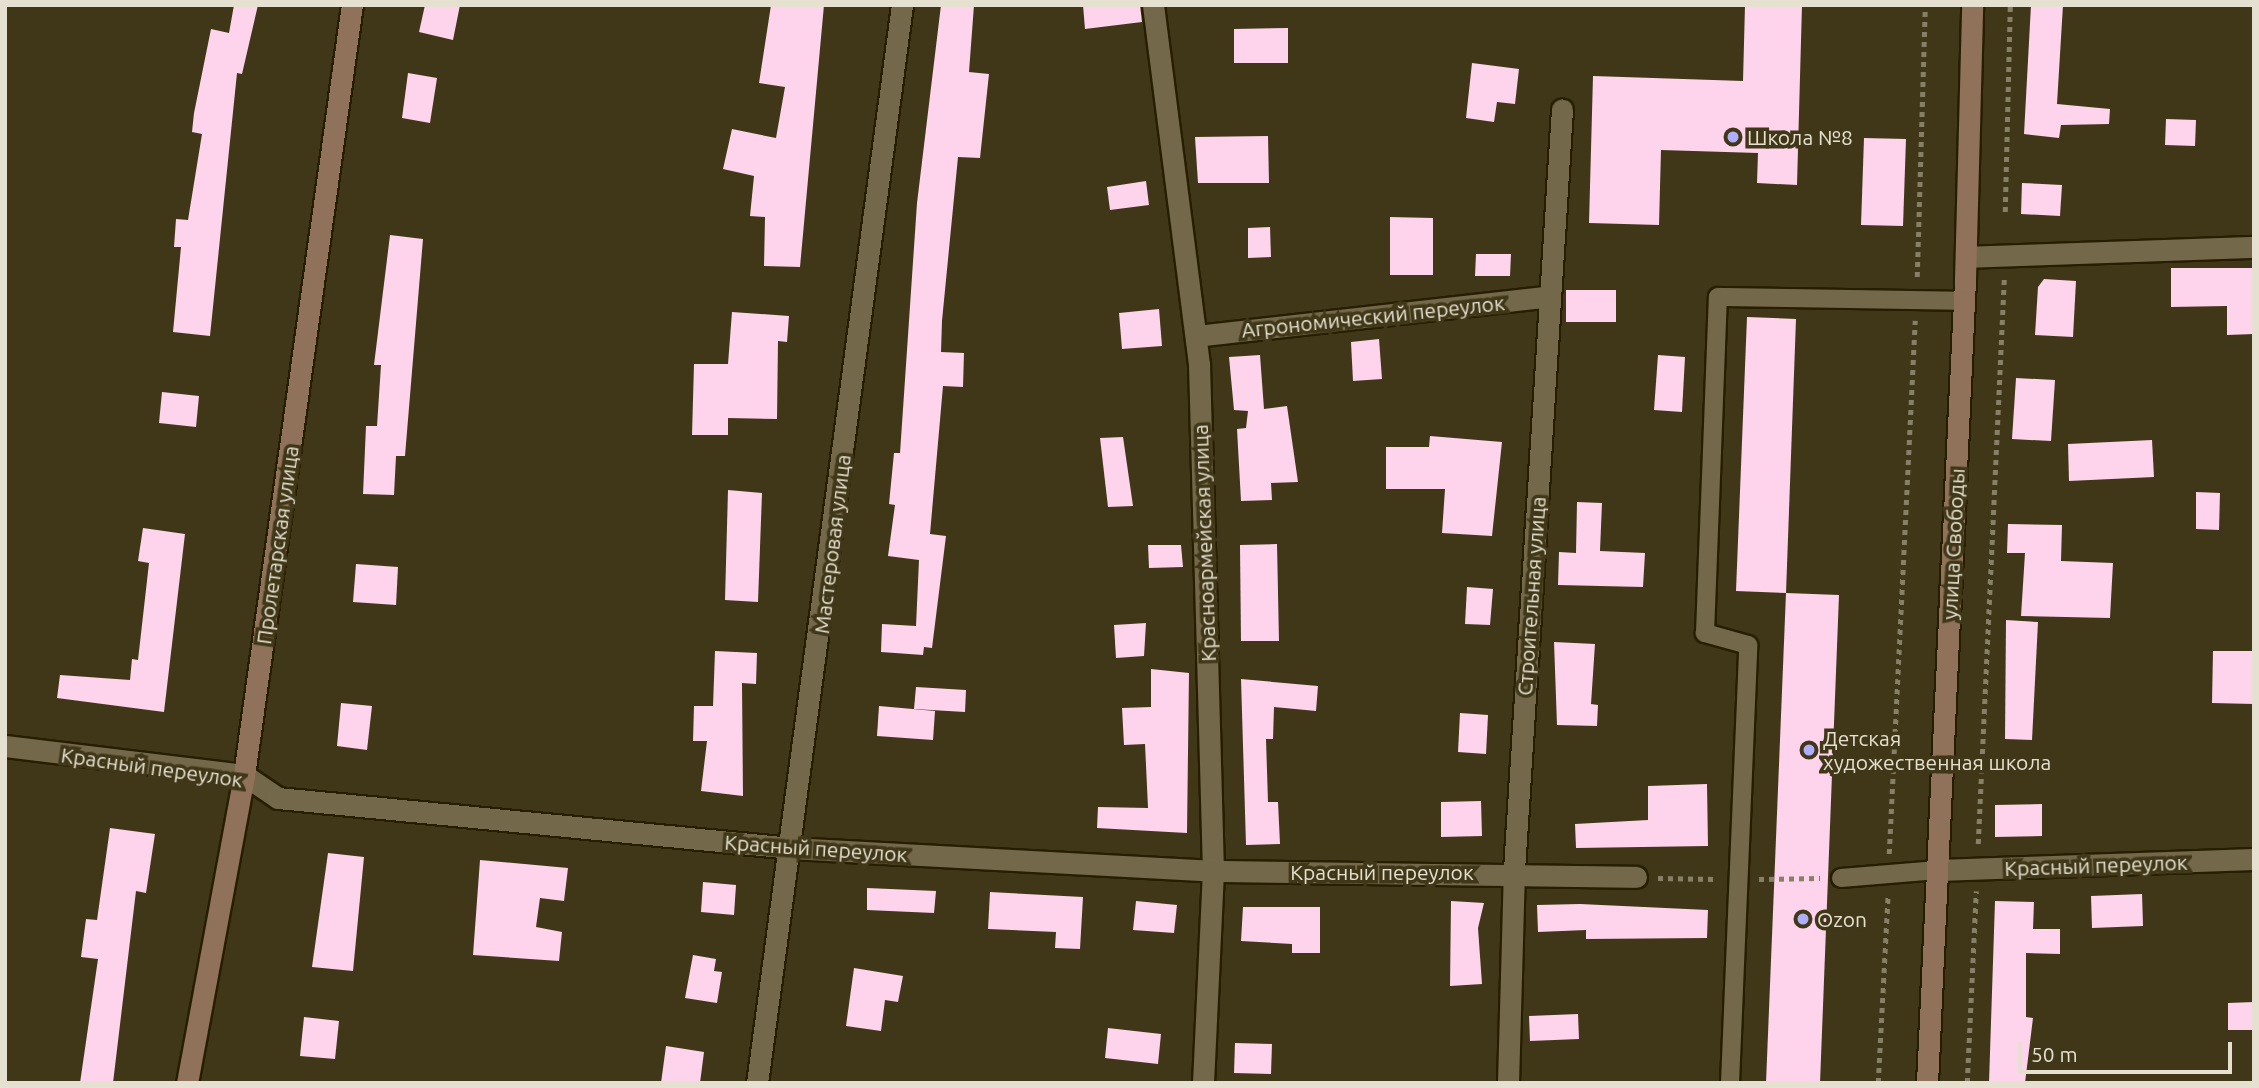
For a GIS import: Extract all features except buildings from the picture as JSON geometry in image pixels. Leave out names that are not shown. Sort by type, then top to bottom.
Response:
[{"type":"street","name":"Пролетарская улица","points":[[187,1083],[244,775],[352,5]]},
{"type":"street","name":"Мастеровая улица","points":[[757,1083],[792,848],[902,5]]},
{"type":"street","name":"Красноармейская улица","points":[[1153,5],[1196,336],[1213,871],[1203,1083]]},
{"type":"street","name":"улица Свободы","points":[[1927,1083],[1966,257],[1972,5]]},
{"type":"street","name":"Строительная улица","points":[[1508,1083],[1514,874],[1562,110]]},
{"type":"street","points":[[1966,257],[2254,247]]},
{"type":"street","name":"Агрономический переулок","points":[[1196,336],[1550,296]]},
{"type":"street","name":"Красный переулок","points":[[5,746],[244,775],[278,798],[792,848],[1213,871],[1636,877]]},
{"type":"street","name":"Красный переулок","points":[[1938,870],[2254,859]]},
{"type":"lane","points":[[1730,1083],[1748,645],[1706,633],[1718,297],[1964,301]]},
{"type":"lane","points":[[1841,878],[1938,870]]},
{"type":"path","points":[[1878,1083],[1916,300],[1925,5]]},
{"type":"path","points":[[2005,212],[2010,5]]},
{"type":"path","points":[[1967,1083],[2003,280]]},
{"type":"place","name":"Школа №8","points":[[1733,137]]},
{"type":"place","name":"Детская художественная школа","points":[[1809,750]]},
{"type":"place","name":"Ozon","points":[[1803,919]]}]
